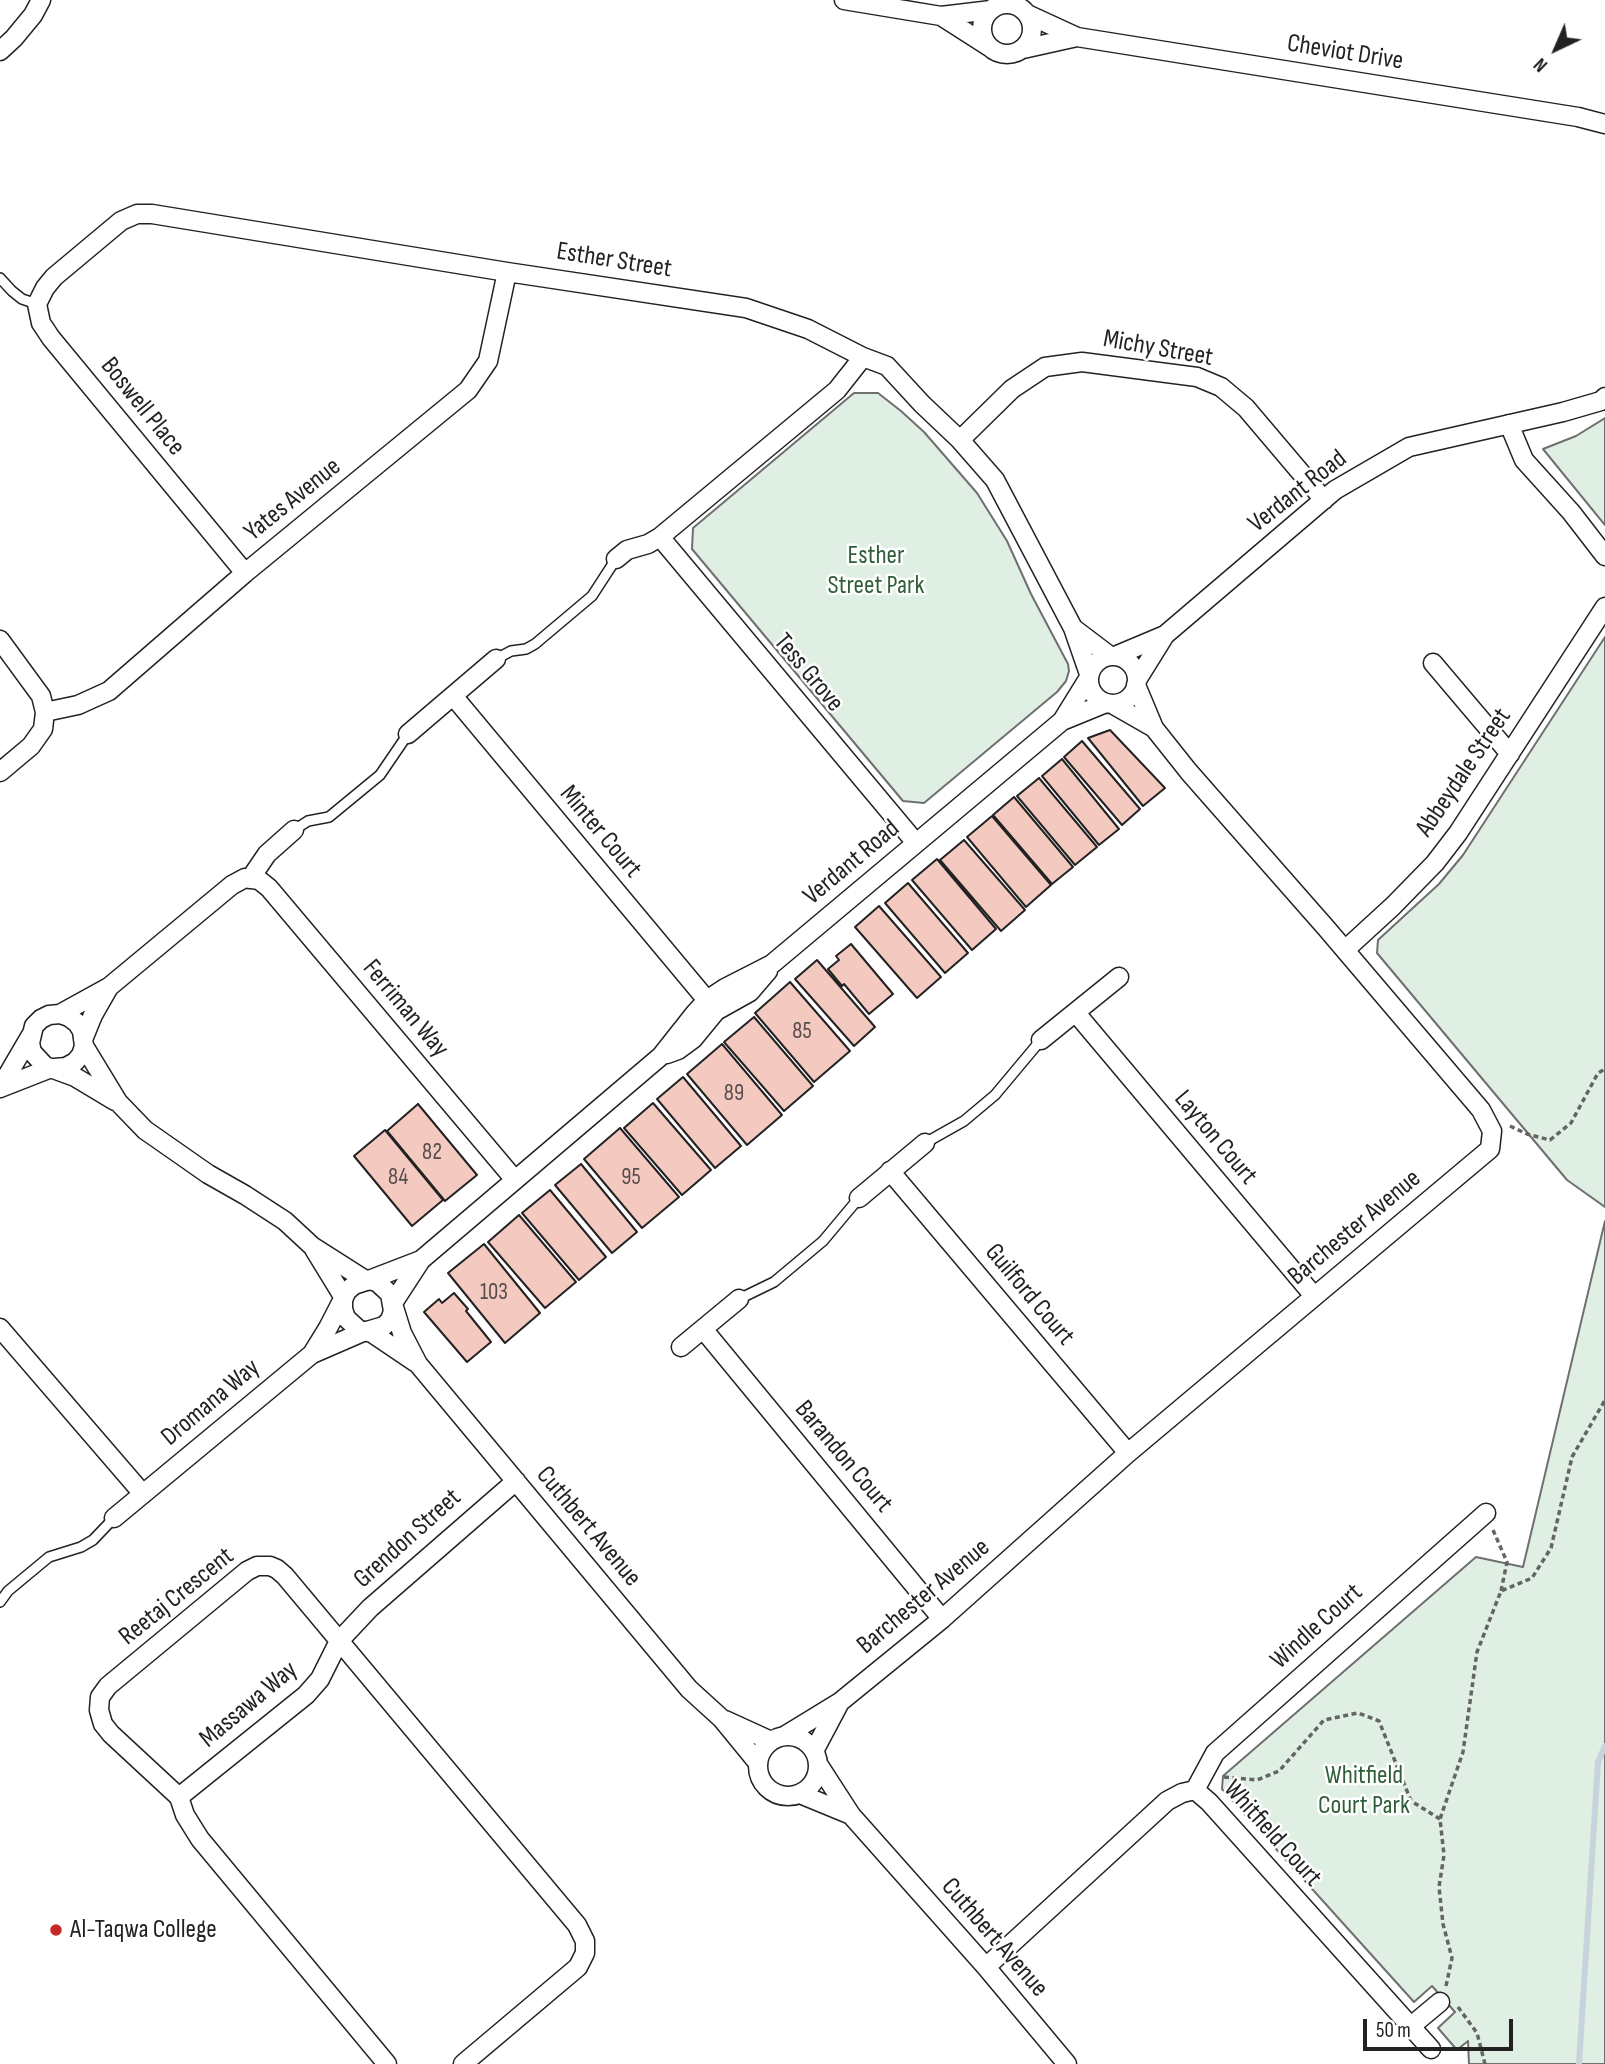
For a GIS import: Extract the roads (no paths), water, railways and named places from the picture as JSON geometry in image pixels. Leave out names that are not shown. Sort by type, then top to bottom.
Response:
[{"type":"street","points":[[0,51],[33,15],[41,0]]},
{"type":"street","points":[[844,0],[941,16],[1012,5],[1025,9],[1032,23],[1032,34],[1023,49],[1006,54],[991,48],[941,16]]},
{"type":"street","points":[[991,48],[982,31],[984,20],[995,6]]},
{"type":"street","name":"Cheviot Drive","points":[[1025,9],[1077,37],[1578,117],[1605,124]]},
{"type":"street","name":"Cheviot Drive","points":[[1023,49],[1077,37]]},
{"type":"street","name":"Esther Street","points":[[37,304],[54,277],[121,221],[137,214],[166,216],[746,308],[808,329],[887,366],[960,440],[995,480],[1073,628],[1089,677]]},
{"type":"street","name":"Yates Avenue","points":[[45,712],[78,705],[109,691],[245,573],[468,390],[488,361],[507,272]]},
{"type":"street","name":"Boswell Place","points":[[37,304],[41,323],[51,338],[245,573]]},
{"type":"street","points":[[616,559],[627,550],[648,544],[660,537],[837,390],[863,357]]},
{"type":"street","name":"Michy Street","points":[[960,440],[1012,389],[1045,367],[1082,362],[1197,377],[1221,387],[1246,408],[1324,500]]},
{"type":"street","name":"Verdant Road","points":[[1136,683],[1165,635],[1335,490],[1409,447],[1563,412],[1601,401],[1605,397]]},
{"type":"street","points":[[1509,424],[1524,460],[1571,512],[1605,556]]},
{"type":"street","name":"Tess Grove","points":[[660,537],[916,843]]},
{"type":"street","name":"Abbeydale Street","points":[[1345,950],[1435,863],[1458,833],[1605,607]]},
{"type":"street","name":"Esther Street","points":[[1073,628],[1112,656]]},
{"type":"street","name":"Verdant Road","points":[[1112,656],[1165,635]]},
{"type":"street","points":[[0,640],[41,696],[45,712],[43,729],[31,746],[0,772]]},
{"type":"street","points":[[1154,728],[1099,700],[1093,694],[1089,677],[1097,662],[1112,656],[1130,664],[1154,728],[1189,772],[1345,950]]},
{"type":"street","points":[[408,734],[496,659]]},
{"type":"street","points":[[1433,663],[1510,754]]},
{"type":"street","name":"Verdant Road","points":[[393,1303],[421,1260],[661,1056],[695,1013],[712,1006],[724,988],[772,964],[1062,721],[1089,677]]},
{"type":"street","points":[[1109,704],[1128,699],[1136,683]]},
{"type":"street","name":"Minter Court","points":[[454,697],[712,1006]]},
{"type":"street","name":"Verdant Road","points":[[1062,721],[1109,704]]},
{"type":"street","points":[[118,1102],[75,1077],[45,1066],[38,1060],[30,1043],[34,1026],[41,1019],[60,1014],[110,987],[232,885],[245,878],[250,879],[267,854],[294,830]]},
{"type":"street","name":"Ferriman Way","points":[[250,879],[259,880],[269,888],[515,1180]]},
{"type":"street","name":"Barchester Avenue","points":[[778,1738],[840,1702],[942,1619],[1128,1453],[1490,1149],[1492,1131],[1480,1110],[1345,950]]},
{"type":"street","points":[[1041,1040],[1119,977]]},
{"type":"street","points":[[0,1088],[75,1062],[81,1055],[93,1015],[110,987]]},
{"type":"street","name":"Layton Court","points":[[1076,1013],[1314,1296]]},
{"type":"street","points":[[60,1014],[77,1023],[84,1042],[118,1102],[145,1130],[177,1154],[285,1221],[312,1245],[368,1280],[385,1287],[393,1303],[390,1320],[384,1326],[366,1331],[359,1330],[346,1318],[343,1310],[347,1291],[368,1280]]},
{"type":"street","points":[[0,1088],[31,1035]]},
{"type":"street","points":[[859,1198],[925,1143]]},
{"type":"street","name":"Guilford Court","points":[[890,1171],[1128,1453]]},
{"type":"street","points":[[312,1245],[344,1298]]},
{"type":"street","name":"Verdant Road","points":[[368,1280],[421,1260]]},
{"type":"street","name":"Dromana Way","points":[[312,1354],[344,1298]]},
{"type":"street","points":[[681,1346],[739,1299]]},
{"type":"street","name":"Cuthbert Avenue","points":[[393,1303],[402,1333],[418,1364],[689,1689],[722,1719],[758,1763]]},
{"type":"street","points":[[0,1328],[143,1494]]},
{"type":"street","name":"Barandon Court","points":[[703,1329],[942,1619]]},
{"type":"street","name":"Dromana Way","points":[[114,1518],[312,1354],[366,1331]]},
{"type":"street","name":"Cuthbert Avenue","points":[[366,1331],[418,1364]]},
{"type":"street","name":"Grendon Street","points":[[339,1641],[370,1608],[516,1481]]},
{"type":"street","name":"Windle Court","points":[[1195,1790],[1215,1753],[1486,1513]]},
{"type":"street","name":"Reetaj Crescent","points":[[387,2064],[200,1839],[185,1815],[179,1797],[103,1724],[99,1710],[100,1697],[108,1686],[257,1566],[277,1569],[577,1925],[585,1941],[585,1953],[578,1967],[463,2064]]},
{"type":"street","name":"Massawa Way","points":[[179,1797],[306,1695],[320,1679],[339,1641]]},
{"type":"street","name":"Barchester Avenue","points":[[816,1757],[840,1702]]},
{"type":"street","name":"Cuthbert Avenue","points":[[722,1719],[778,1738]]},
{"type":"street","points":[[797,1737],[807,1742],[816,1757],[814,1782],[800,1794],[779,1795],[763,1783],[759,1773],[758,1763],[764,1746],[778,1738],[797,1737]]},
{"type":"street","name":"Cuthbert Avenue","points":[[816,1757],[851,1815],[1068,2064]]},
{"type":"street","name":"Whitfield Court","points":[[986,1967],[1167,1801],[1195,1790],[1209,1802],[1431,2049]]},
{"type":"street","name":"Cuthbert Avenue","points":[[800,1794],[851,1815]]},
{"type":"street","points":[[1410,2026],[1446,1998]]},
{"type":"lane","points":[[0,278],[22,299],[37,304]]},
{"type":"lane","points":[[496,659],[510,651],[526,649],[535,644],[592,596],[616,559]]},
{"type":"lane","points":[[294,830],[308,821],[329,817],[380,775],[408,734]]},
{"type":"lane","points":[[925,1143],[964,1121],[995,1095],[1041,1040]]},
{"type":"lane","points":[[739,1299],[774,1282],[823,1241],[859,1198]]},
{"type":"lane","name":"Dromana Way","points":[[0,1602],[8,1591],[49,1557],[93,1539],[114,1518]]},
{"type":"waterway","points":[[1579,2064],[1598,1762],[1605,1746]]},
{"type":"place","name":"Al-Taqwa College","points":[[56,1930]]},
{"type":"park label","name":"Esther Street Park","points":[[876,571]]},
{"type":"park label","name":"Whitfield Court Park","points":[[1364,1791]]}]
